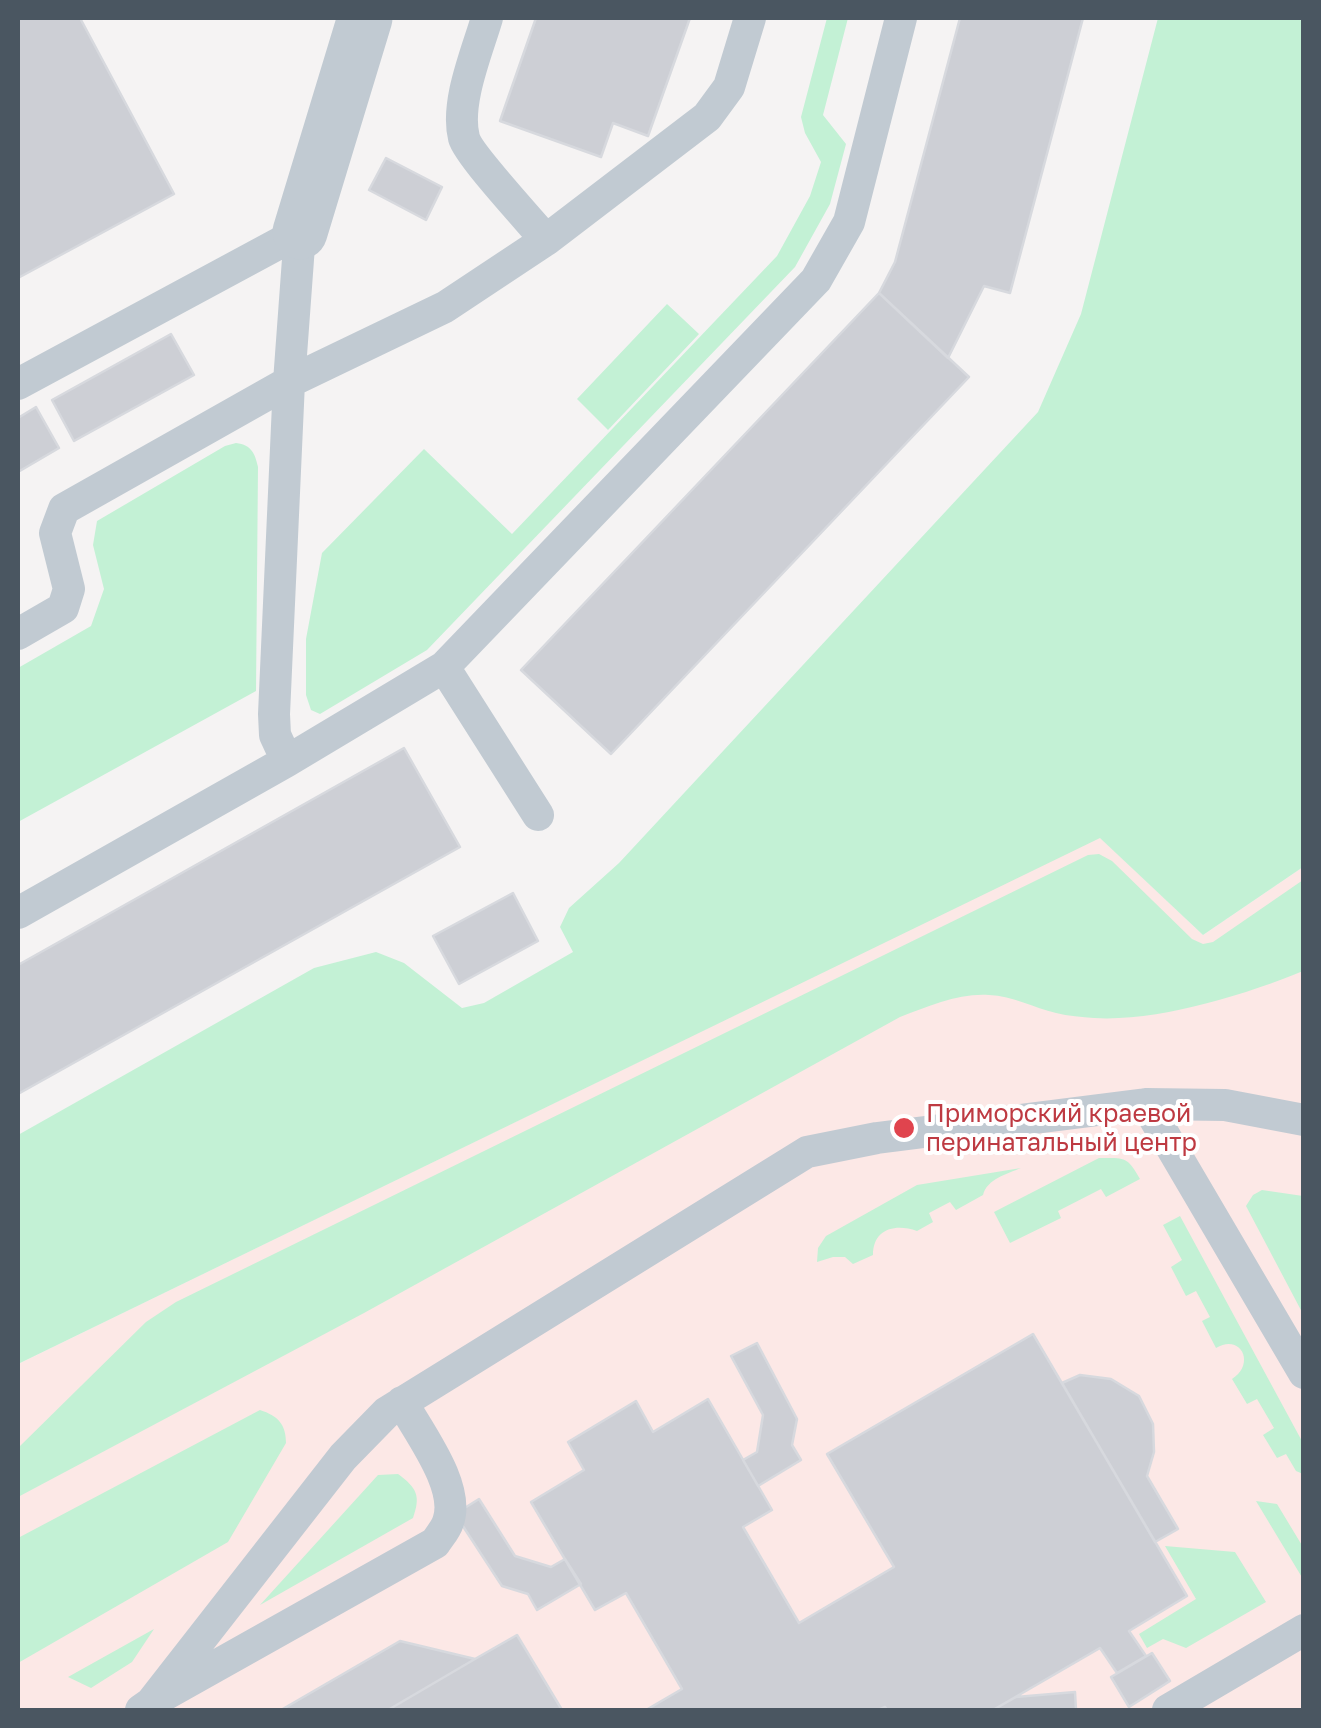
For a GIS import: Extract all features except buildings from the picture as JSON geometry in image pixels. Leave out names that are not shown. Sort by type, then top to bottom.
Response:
[{"type":"street","points":[[300,232],[365,18]]},
{"type":"lane","points":[[486,18],[461,117],[464,143],[546,240]]},
{"type":"lane","points":[[18,634],[63,608],[69,589],[55,533],[64,509],[289,382],[445,307],[546,240],[707,117],[729,87],[750,18]]},
{"type":"lane","points":[[18,913],[287,762],[444,667],[816,280],[849,222],[901,18]]},
{"type":"lane","points":[[287,762],[275,735],[274,714],[300,232]]},
{"type":"lane","points":[[18,384],[300,232]]},
{"type":"lane","points":[[444,667],[538,815]]},
{"type":"lane","points":[[146,1707],[344,1457],[386,1412],[807,1152],[877,1138],[1146,1104],[1225,1105],[1304,1120]]},
{"type":"lane","points":[[1146,1104],[1304,1374]]},
{"type":"lane","points":[[146,1707],[435,1544],[448,1522],[450,1497],[441,1470],[402,1402]]},
{"type":"lane","points":[[1168,1710],[1304,1630]]},
{"type":"shaded area","name":"Приморский краевой перинатальный центр","points":[[1100,837],[1203,935],[1303,867],[1303,1710],[18,1710],[18,1364]]},
{"type":"green space","points":[[827,18],[848,18],[823,115],[846,144],[830,204],[795,267],[427,650],[320,714],[311,710],[306,695],[306,639],[322,553],[424,449],[512,534],[777,256],[810,196],[821,162],[801,117]]},
{"type":"green space","points":[[1158,18],[1303,21],[1303,867],[1203,935],[1100,838],[18,1364],[18,1135],[314,968],[376,952],[404,963],[462,1008],[484,1003],[573,952],[560,927],[569,908],[619,863],[1038,412],[1081,314]]},
{"type":"green space","points":[[667,304],[699,334],[608,430],[577,399]]},
{"type":"green space","points":[[236,443],[252,451],[258,467],[256,691],[18,822],[18,668],[91,626],[104,589],[93,545],[97,521]]},
{"type":"green space","points":[[1099,854],[1112,861],[1192,939],[1203,944],[1213,942],[1303,880],[1303,971],[1228,997],[1145,1016],[1075,1016],[978,995],[944,1001],[900,1017],[364,1313],[18,1497],[18,1448],[146,1322],[176,1302],[1088,855]]},
{"type":"green space","points":[[1099,1158],[1124,1160],[1140,1179],[1106,1197],[1101,1189],[1058,1211],[1061,1218],[1010,1243],[994,1212]]},
{"type":"green space","points":[[1021,1168],[993,1181],[983,1195],[956,1210],[950,1202],[929,1213],[933,1222],[917,1231],[887,1230],[877,1239],[873,1255],[853,1264],[845,1257],[817,1262],[818,1248],[826,1236],[917,1185]]},
{"type":"green space","points":[[1262,1190],[1303,1196],[1303,1314],[1246,1206]]},
{"type":"green space","points":[[1180,1216],[1303,1443],[1303,1474],[1296,1471],[1286,1454],[1277,1458],[1263,1435],[1274,1428],[1257,1399],[1247,1404],[1232,1379],[1243,1366],[1242,1352],[1232,1344],[1216,1348],[1202,1321],[1210,1317],[1196,1291],[1186,1296],[1171,1267],[1182,1260],[1163,1225]]},
{"type":"green space","points":[[260,1410],[280,1422],[286,1443],[228,1542],[18,1663],[18,1538]]},
{"type":"green space","points":[[398,1474],[416,1493],[413,1518],[260,1605],[378,1475]]},
{"type":"green space","points":[[1256,1501],[1277,1504],[1303,1547],[1303,1579]]},
{"type":"green space","points":[[1165,1546],[1235,1552],[1266,1602],[1186,1648],[1163,1639],[1147,1648],[1139,1634],[1196,1599]]},
{"type":"green space","points":[[154,1629],[132,1662],[91,1688],[68,1677]]},
{"type":"place","name":"Приморский краевой перинатальный центр","points":[[904,1128]]}]
